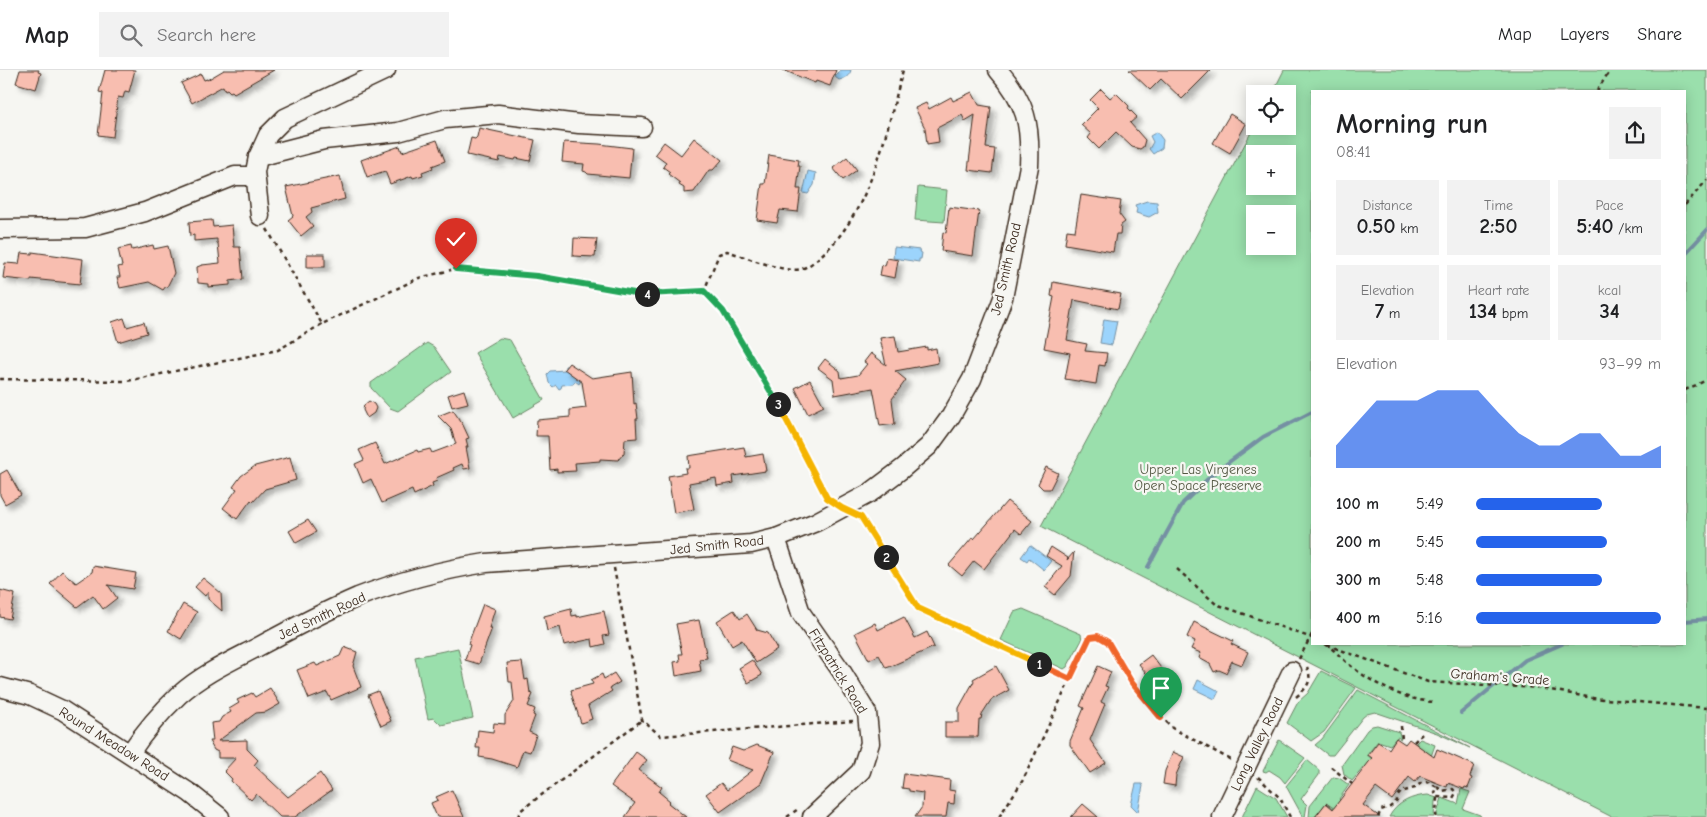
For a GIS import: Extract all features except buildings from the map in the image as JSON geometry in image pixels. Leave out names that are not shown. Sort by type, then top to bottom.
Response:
[{"type":"street","points":[[260,216],[255,176],[258,157],[268,135],[285,118],[386,70]]},
{"type":"street","name":"Jed Smith Road","points":[[130,753],[154,720],[180,694],[209,673],[297,625],[358,597],[438,572],[486,563],[751,544],[776,538],[816,522],[870,493],[902,469],[929,446],[951,416],[972,379],[1003,298],[1029,166],[1030,145],[1029,129],[1017,95],[998,70]]},
{"type":"street","points":[[258,157],[324,140],[398,132],[445,119],[498,114],[579,124],[642,127]]},
{"type":"street","points":[[0,229],[85,228],[145,212],[235,176],[255,176]]},
{"type":"street","name":"Fitzpatrick Road","points":[[776,538],[801,613],[842,672],[867,713],[870,743],[861,771],[806,813]]},
{"type":"street","name":"Long Valley Road","points":[[1222,817],[1292,671]]},
{"type":"street","name":"Round Meadow Road","points":[[0,687],[30,695],[62,710],[190,793],[220,817]]},
{"type":"path","points":[[704,291],[720,254],[727,252],[788,270],[800,270],[812,264],[834,243],[852,216],[875,172],[903,70]]},
{"type":"path","points":[[1597,90],[1610,70]]},
{"type":"path","points":[[1686,204],[1707,180]]},
{"type":"path","points":[[260,216],[322,324]]},
{"type":"path","points":[[0,379],[127,381],[278,350],[322,324],[419,278],[456,269],[529,275],[640,294],[704,291],[718,304],[728,319],[780,408],[827,498],[861,517],[918,608],[1070,679]]},
{"type":"path","points":[[1686,390],[1707,380]]},
{"type":"path","points":[[614,564],[642,720],[661,736],[857,720]]},
{"type":"path","points":[[1177,569],[1216,604],[1311,636]]},
{"type":"path","points":[[999,817],[1023,780],[1090,637],[1098,636],[1108,642],[1132,683],[1172,728],[1245,767],[1280,798],[1290,817]]},
{"type":"path","points":[[1292,671],[1311,638]]},
{"type":"path","points":[[1327,645],[1339,657],[1373,682],[1422,702],[1436,702]]},
{"type":"path","name":"Graham's Grade","points":[[1329,645],[1428,682],[1540,688],[1593,698],[1707,708]]},
{"type":"path","points":[[518,817],[520,811],[642,720]]},
{"type":"path","points":[[1401,726],[1402,741]]},
{"type":"path","points":[[1414,742],[1422,734]]},
{"type":"path","points":[[1331,767],[1352,784]]},
{"type":"path","points":[[1378,817],[1381,810],[1390,807],[1397,801],[1401,792],[1415,788],[1422,783],[1428,782],[1443,791],[1453,789],[1456,794],[1451,798],[1437,797]]},
{"type":"path","points":[[1436,817],[1437,797],[1435,793],[1437,787]]},
{"type":"path","points":[[787,817],[806,813]]},
{"type":"green space","name":"Upper Las Virgenes Open Space Preserve","points":[[1284,70],[1707,70],[1707,817],[1612,817],[1041,526],[1250,135],[1296,135],[1296,85],[1276,85]]},
{"type":"green space","points":[[918,187],[947,190],[944,222],[915,220]]},
{"type":"green space","points":[[500,338],[510,340],[544,400],[513,418],[475,353]]},
{"type":"green space","points":[[427,343],[434,347],[451,372],[398,411],[390,408],[371,388],[371,383]]},
{"type":"green space","points":[[1023,609],[1081,634],[1082,640],[1067,667],[1064,669],[1001,640],[1014,612]]},
{"type":"green space","points":[[458,648],[473,718],[441,725],[434,718],[428,719],[415,657]]},
{"type":"green space","points":[[1321,671],[1356,688],[1324,732],[1311,741],[1287,723],[1298,702],[1308,693]]},
{"type":"green space","points":[[1358,690],[1470,748],[1437,733],[1375,712],[1363,717],[1333,755],[1328,755],[1315,745],[1322,739]]},
{"type":"green space","points":[[1377,725],[1399,732],[1401,739],[1397,737],[1390,745],[1378,741],[1367,755],[1379,764],[1373,773],[1364,767],[1352,781],[1344,774],[1342,765],[1367,730]]},
{"type":"green space","points":[[1420,739],[1435,745],[1429,762],[1416,743]]},
{"type":"green space","points":[[1279,740],[1305,758],[1285,783],[1280,777],[1269,770],[1263,771]]},
{"type":"green space","points":[[1307,760],[1319,770],[1319,775],[1301,799],[1307,805],[1305,817],[1303,817],[1286,786]]},
{"type":"green space","points":[[1333,777],[1339,778],[1349,785],[1339,799],[1344,804],[1338,811],[1326,803],[1315,817],[1309,817],[1310,806]]},
{"type":"green space","points":[[1257,786],[1276,798],[1287,817],[1242,817]]},
{"type":"green space","points":[[1461,789],[1470,792],[1463,809],[1481,817],[1437,817],[1442,798],[1458,804]]},
{"type":"green space","points":[[1428,795],[1437,798],[1435,801],[1434,817],[1389,817],[1396,807],[1405,801]]},
{"type":"water","points":[[840,70],[851,70],[846,77],[839,80],[835,77]]},
{"type":"water","points":[[1157,132],[1163,140],[1162,148],[1153,154],[1149,149],[1153,142],[1150,136]]},
{"type":"water","points":[[808,171],[816,173],[814,185],[808,194],[803,193]]},
{"type":"water","points":[[1147,201],[1157,202],[1158,212],[1149,217],[1136,213],[1135,205]]},
{"type":"water","points":[[894,247],[920,250],[919,252],[922,253],[921,259],[919,259],[919,262],[893,258]]},
{"type":"water","points":[[1104,319],[1117,321],[1112,345],[1100,343]]},
{"type":"water","points":[[565,366],[571,366],[581,380],[579,384],[575,381],[573,384],[562,385],[559,389],[556,385],[553,387],[549,383],[547,374],[550,371],[565,370]]},
{"type":"water","points":[[1030,545],[1051,561],[1044,570],[1029,558],[1027,561],[1021,557]]},
{"type":"water","points":[[1198,680],[1219,691],[1215,699],[1194,689]]},
{"type":"water","points":[[1136,784],[1142,784],[1143,786],[1138,812],[1131,805]]},
{"type":"waterway","points":[[1686,253],[1707,230]]},
{"type":"waterway","points":[[1148,567],[1183,503],[1214,473],[1263,437],[1311,413]]},
{"type":"waterway","points":[[1686,621],[1707,619]]},
{"type":"waterway","points":[[1461,713],[1525,660],[1560,645]]},
{"type":"route","points":[[456,269],[537,276],[640,294],[704,291],[723,311],[780,408],[827,498],[861,517],[918,608],[1070,679],[1090,637],[1098,636],[1108,642],[1132,683],[1161,718]]}]
